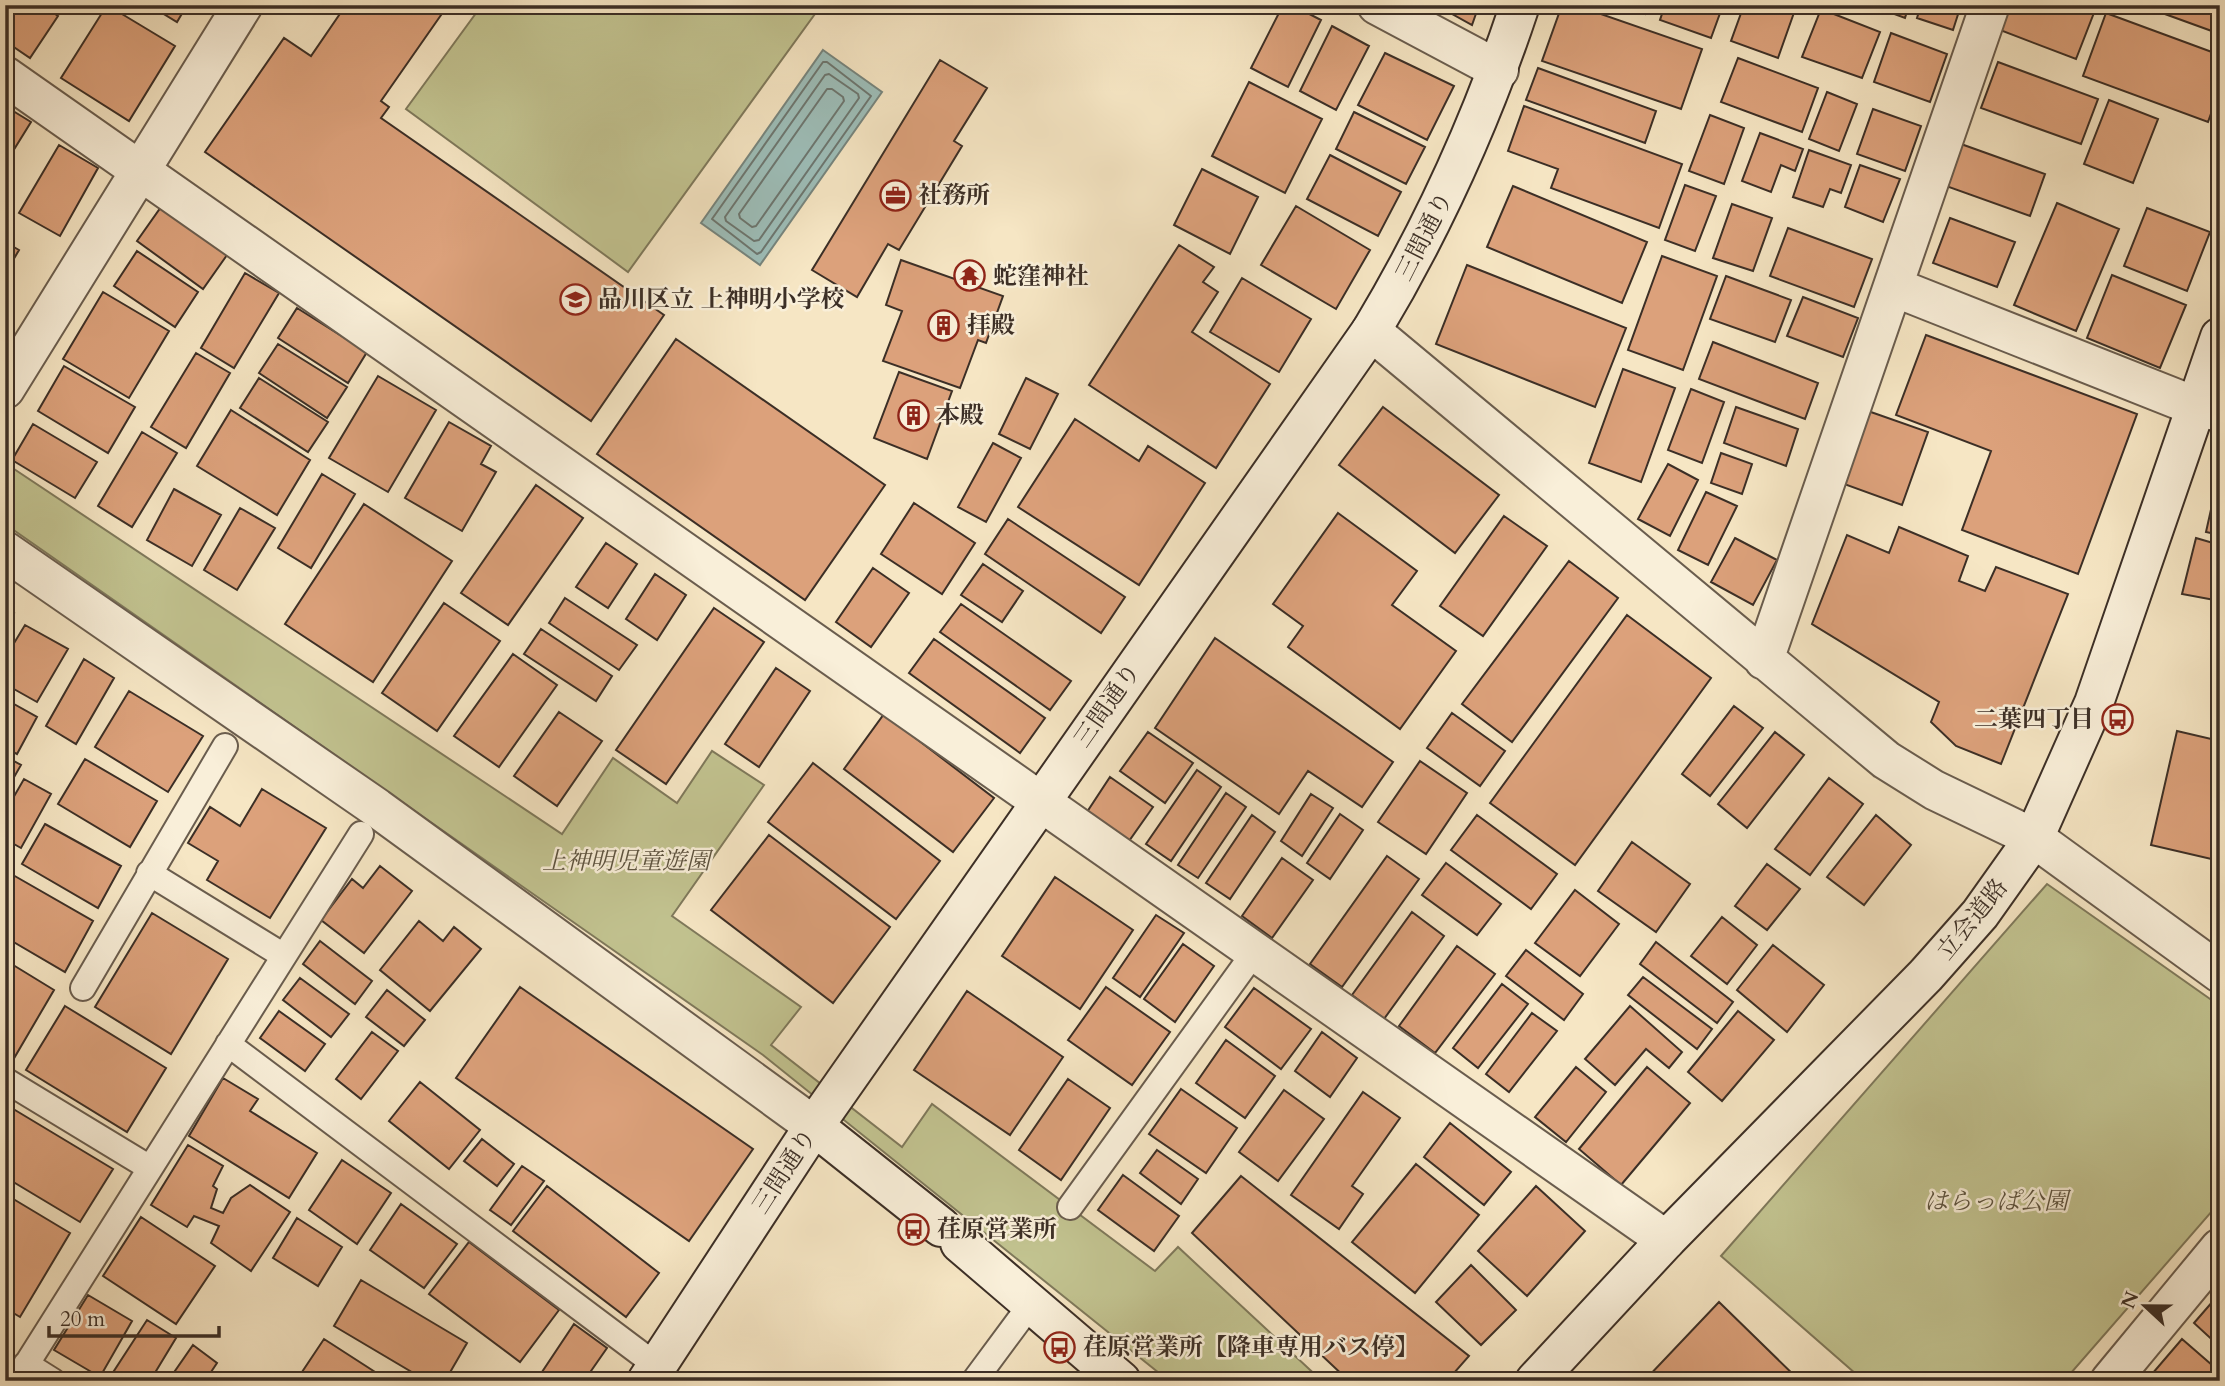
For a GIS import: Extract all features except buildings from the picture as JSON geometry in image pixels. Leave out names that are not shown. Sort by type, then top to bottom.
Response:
[{"type":"street","points":[[5,389],[243,5]]},
{"type":"street","points":[[1377,5],[1499,71]]},
{"type":"street","name":"三間通り","points":[[652,1373],[814,1126],[1038,802],[1371,331],[1404,277],[1472,139],[1499,71],[1520,5]]},
{"type":"street","points":[[1764,660],[1990,5]]},
{"type":"street","points":[[5,76],[1038,802],[1256,950],[1666,1240]]},
{"type":"street","points":[[1894,287],[2209,410]]},
{"type":"street","points":[[1371,331],[1764,660],[1908,776],[2034,838],[2220,973]]},
{"type":"street","name":"立会道路","points":[[1535,1381],[1666,1240],[1926,975],[1980,914],[2034,838],[2094,703],[2209,410],[2220,337]]},
{"type":"street","points":[[5,551],[377,808],[814,1126],[950,1235],[1121,1381]]},
{"type":"street","points":[[2110,1381],[2220,1248]]},
{"type":"lane","points":[[83,988],[225,746]]},
{"type":"lane","points":[[53,1381],[21,1373],[361,834]]},
{"type":"lane","points":[[149,873],[284,956]]},
{"type":"lane","points":[[1070,1207],[1256,950]]},
{"type":"lane","points":[[228,1044],[652,1373]]},
{"type":"lane","points":[[5,1080],[150,1168]]},
{"type":"lane","points":[[974,1381],[1031,1304]]},
{"type":"green space","points":[[482,5],[820,7],[628,272],[406,109]]},
{"type":"green space","name":"上神明児童遊園","points":[[5,463],[562,834],[613,758],[677,803],[712,751],[764,785],[672,916],[801,1007],[771,1045],[902,1147],[932,1104],[1155,1271],[1178,1247],[1322,1381],[1169,1381],[763,1055],[5,524]]},
{"type":"green space","name":"はらっぱ公園","points":[[2047,884],[2220,1006],[2220,1202],[2064,1381],[1864,1381],[1721,1256]]},
{"type":"water","points":[[823,50],[882,92],[760,265],[701,223]]},
{"type":"place","name":"社務所","points":[[895,195]]},
{"type":"place","name":"蛇窪神社","points":[[970,276]]},
{"type":"place","name":"品川区立 上神明小学校","points":[[575,299]]},
{"type":"place","name":"拝殿","points":[[944,325]]},
{"type":"place","name":"本殿","points":[[913,415]]},
{"type":"place","name":"二葉四丁目","points":[[2117,719]]},
{"type":"place","name":"荏原営業所","points":[[914,1229]]},
{"type":"place","name":"荏原営業所【降車専用バス停】","points":[[1060,1347]]}]
